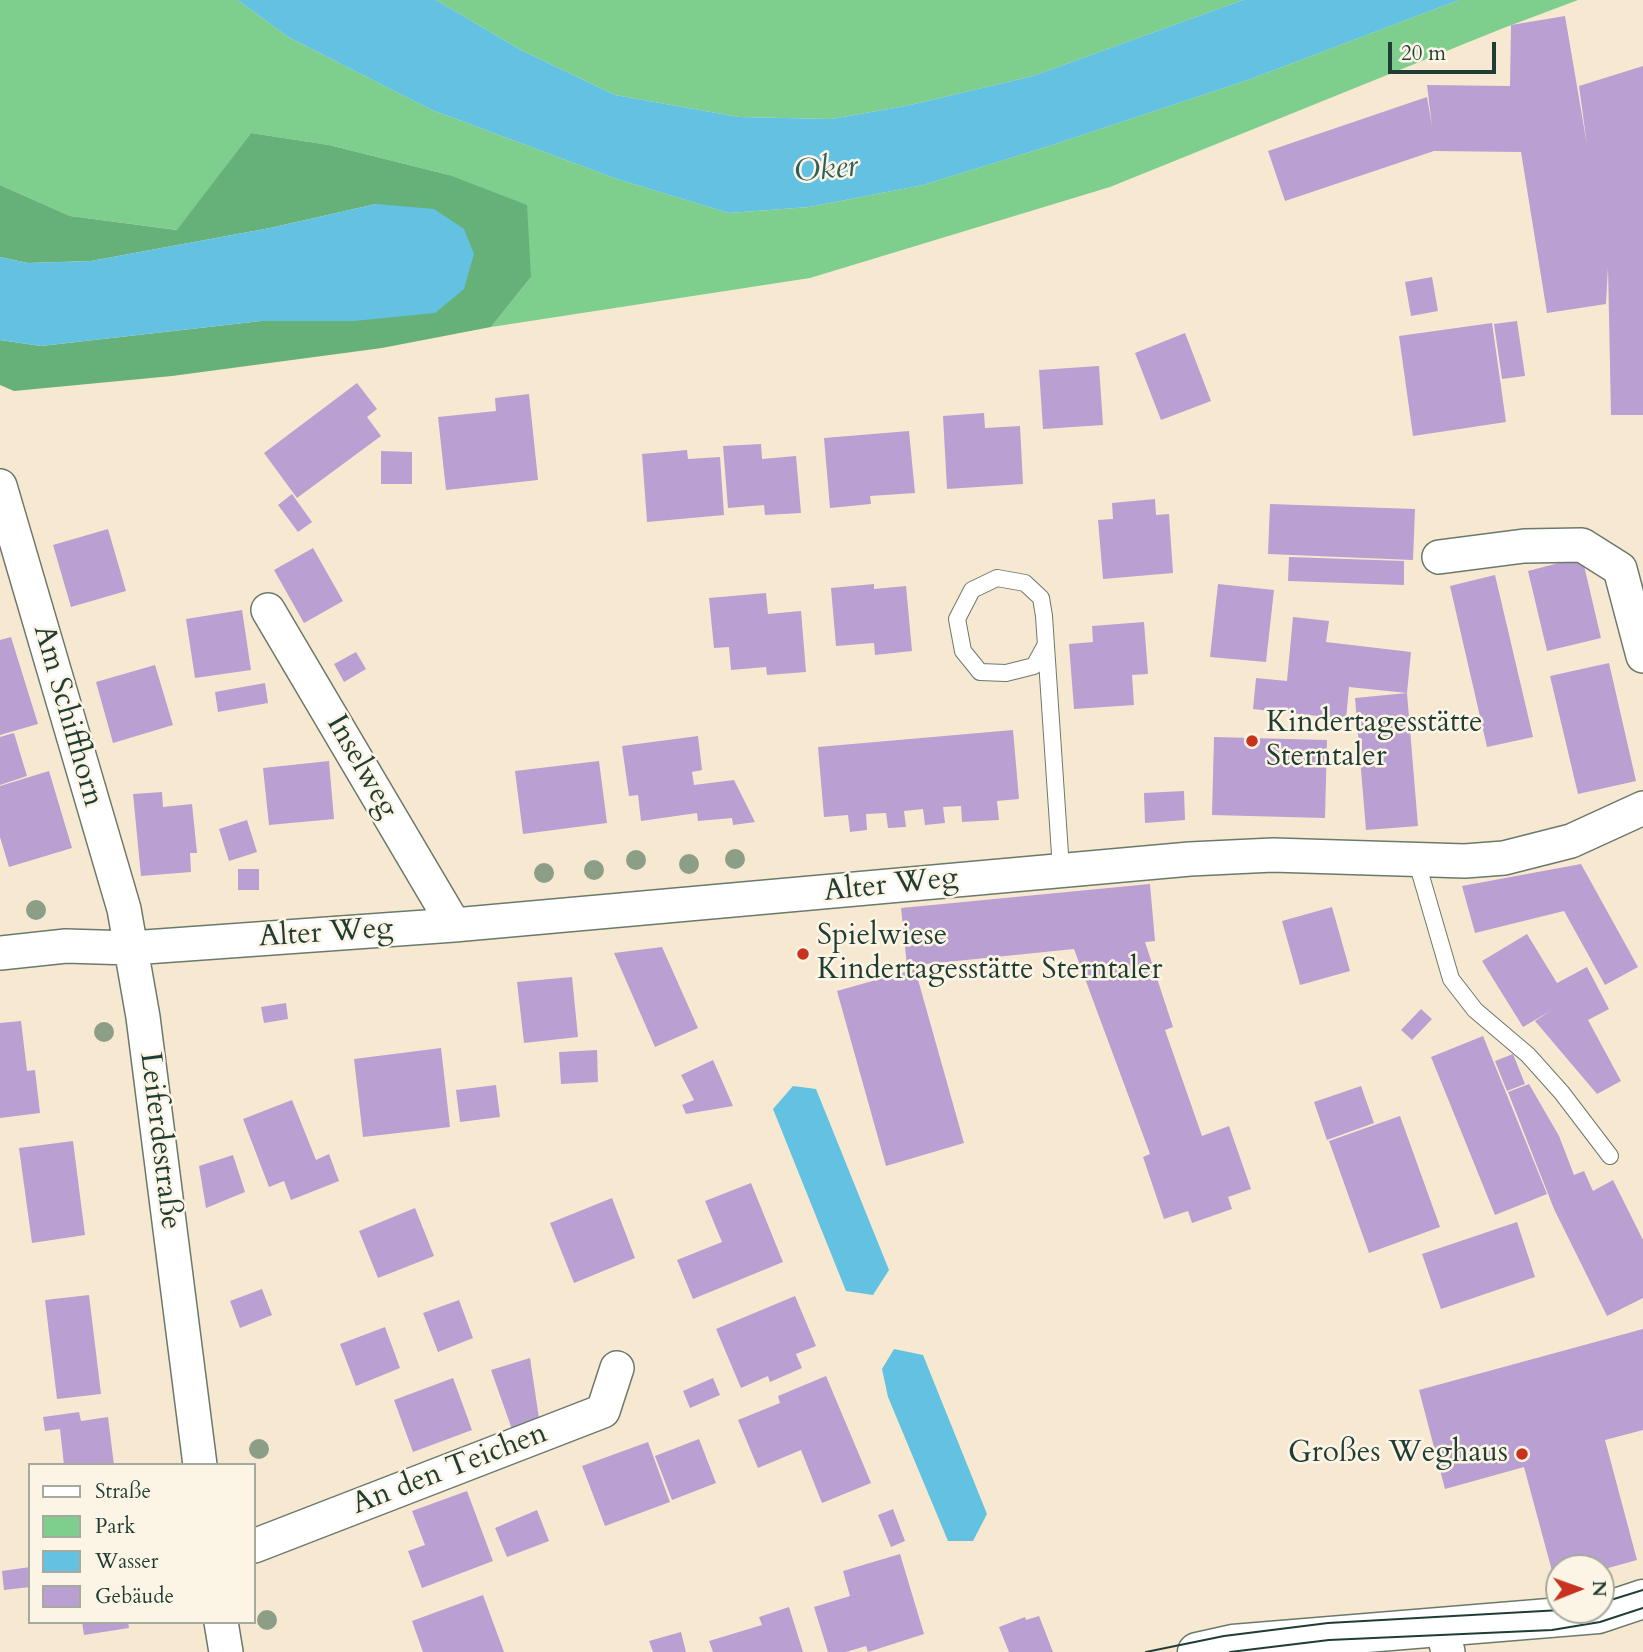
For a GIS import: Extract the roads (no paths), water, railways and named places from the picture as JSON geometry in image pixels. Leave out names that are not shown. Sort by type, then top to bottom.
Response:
[{"type":"street","name":"Am Schiffhorn","points":[[0,486],[124,909],[131,947]]},
{"type":"street","points":[[1439,557],[1524,546],[1582,545],[1620,569],[1643,656]]},
{"type":"street","name":"Inselweg","points":[[268,610],[454,925]]},
{"type":"street","name":"Alter Weg","points":[[131,947],[454,925],[1061,869],[1273,855],[1465,861],[1504,858],[1571,841],[1643,808]]},
{"type":"street","points":[[0,953],[66,946],[131,947]]},
{"type":"street","name":"Leiferdestraße","points":[[131,947],[143,1017],[200,1463]]},
{"type":"street","name":"An den Teichen","points":[[256,1545],[603,1411],[617,1368]]},
{"type":"street","points":[[1197,1652],[1233,1644],[1445,1639],[1598,1614],[1643,1599]]},
{"type":"street","points":[[221,1624],[226,1652]]},
{"type":"lane","points":[[1045,646],[1034,666],[1006,673],[980,672],[963,651],[957,619],[972,590],[997,578],[1025,583],[1041,598],[1045,646],[1061,869]]},
{"type":"lane","points":[[1416,859],[1451,979],[1475,1010],[1528,1055],[1562,1093],[1610,1156]]},
{"type":"water","name":"Oker","points":[[238,0],[436,0],[519,49],[615,95],[739,117],[831,119],[906,106],[1033,76],[1243,0],[1459,0],[1248,80],[923,185],[809,207],[729,213],[617,179],[432,110],[288,37]]},
{"type":"water","points":[[376,204],[434,209],[464,229],[474,254],[464,289],[435,313],[354,321],[261,321],[41,346],[0,340],[0,257],[28,263],[91,261],[270,228]]},
{"type":"water","points":[[793,1086],[816,1089],[889,1270],[873,1295],[846,1291],[773,1109]]},
{"type":"water","points":[[894,1349],[923,1355],[987,1514],[973,1541],[948,1541],[888,1397],[882,1369]]},
{"type":"tram line","points":[[1615,1599],[1643,1590]]},
{"type":"tram line","points":[[1230,1652],[1329,1640],[1552,1630],[1600,1622],[1643,1608]]},
{"type":"tram line","points":[[1146,1652],[1224,1636],[1328,1623],[1545,1611]]},
{"type":"place","name":"Kindertagesstätte Sterntaler","points":[[1252,741]]},
{"type":"place","name":"Spielwiese Kindertagesstätte Sterntaler","points":[[803,954]]},
{"type":"place","name":"Großes Weghaus","points":[[1522,1454]]}]
